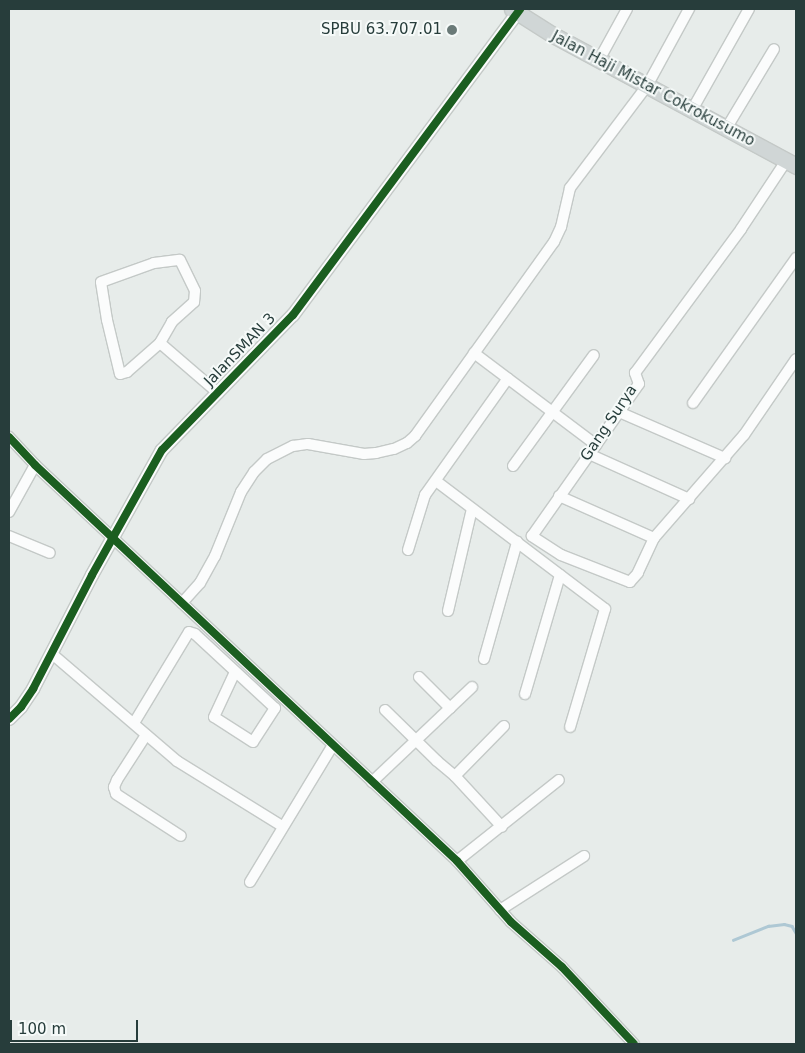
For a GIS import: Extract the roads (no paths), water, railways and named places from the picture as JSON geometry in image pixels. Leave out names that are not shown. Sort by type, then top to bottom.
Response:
[{"type":"main road","name":"Jalan Haji Mistar Cokrokusumo","points":[[516,10],[599,60],[791,164]]},
{"type":"street","points":[[599,60],[627,9]]},
{"type":"street","points":[[182,603],[200,583],[215,556],[241,492],[254,472],[267,459],[293,446],[308,444],[364,454],[394,449],[408,443],[423,427],[554,242],[561,227],[566,197],[579,174],[647,86],[689,9]]},
{"type":"street","points":[[692,110],[749,9]]},
{"type":"street","name":"JalanSMAN 3","points":[[9,719],[26,700],[162,450],[183,426],[218,393],[293,315],[516,10]]},
{"type":"street","points":[[726,129],[774,49]]},
{"type":"street","name":"Gang Surya","points":[[520,545],[532,536],[639,384],[635,373],[791,164]]},
{"type":"street","points":[[693,403],[796,258]]},
{"type":"street","points":[[180,260],[183,262],[196,297],[194,302],[172,322],[160,343],[127,372],[120,374],[100,285],[103,280],[154,263],[180,260]]},
{"type":"street","points":[[160,343],[218,393]]},
{"type":"street","points":[[474,353],[596,445]]},
{"type":"street","points":[[513,466],[594,355]]},
{"type":"street","points":[[532,536],[561,554],[626,581],[633,581],[654,538],[725,458],[796,359]]},
{"type":"street","points":[[408,550],[425,495],[508,378]]},
{"type":"street","points":[[619,412],[725,458]]},
{"type":"street","points":[[9,437],[35,465],[457,861],[500,910],[562,967],[634,1044]]},
{"type":"street","points":[[588,454],[689,499]]},
{"type":"street","points":[[9,512],[35,465]]},
{"type":"street","points":[[436,481],[605,609],[570,727]]},
{"type":"street","points":[[559,496],[654,538]]},
{"type":"street","points":[[448,611],[472,508]]},
{"type":"street","points":[[9,536],[50,553]]},
{"type":"street","points":[[484,659],[520,545]]},
{"type":"street","points":[[525,694],[560,575]]},
{"type":"street","points":[[134,723],[189,632],[195,634],[275,708],[254,742],[214,716],[236,672]]},
{"type":"street","points":[[51,653],[178,761],[282,826]]},
{"type":"street","points":[[419,677],[450,708]]},
{"type":"street","points":[[372,782],[472,687]]},
{"type":"street","points":[[385,710],[415,741],[455,776],[502,827]]},
{"type":"street","points":[[455,776],[504,726]]},
{"type":"street","points":[[146,735],[116,780],[114,787],[116,794],[181,836]]},
{"type":"street","points":[[250,882],[282,826],[333,745]]},
{"type":"street","points":[[457,861],[502,827],[558,780]]},
{"type":"street","points":[[500,910],[584,856]]},
{"type":"waterway","points":[[733,940],[768,926],[784,924],[792,926],[796,933]]},
{"type":"place","name":"SPBU 63.707.01","points":[[452,30]]}]
